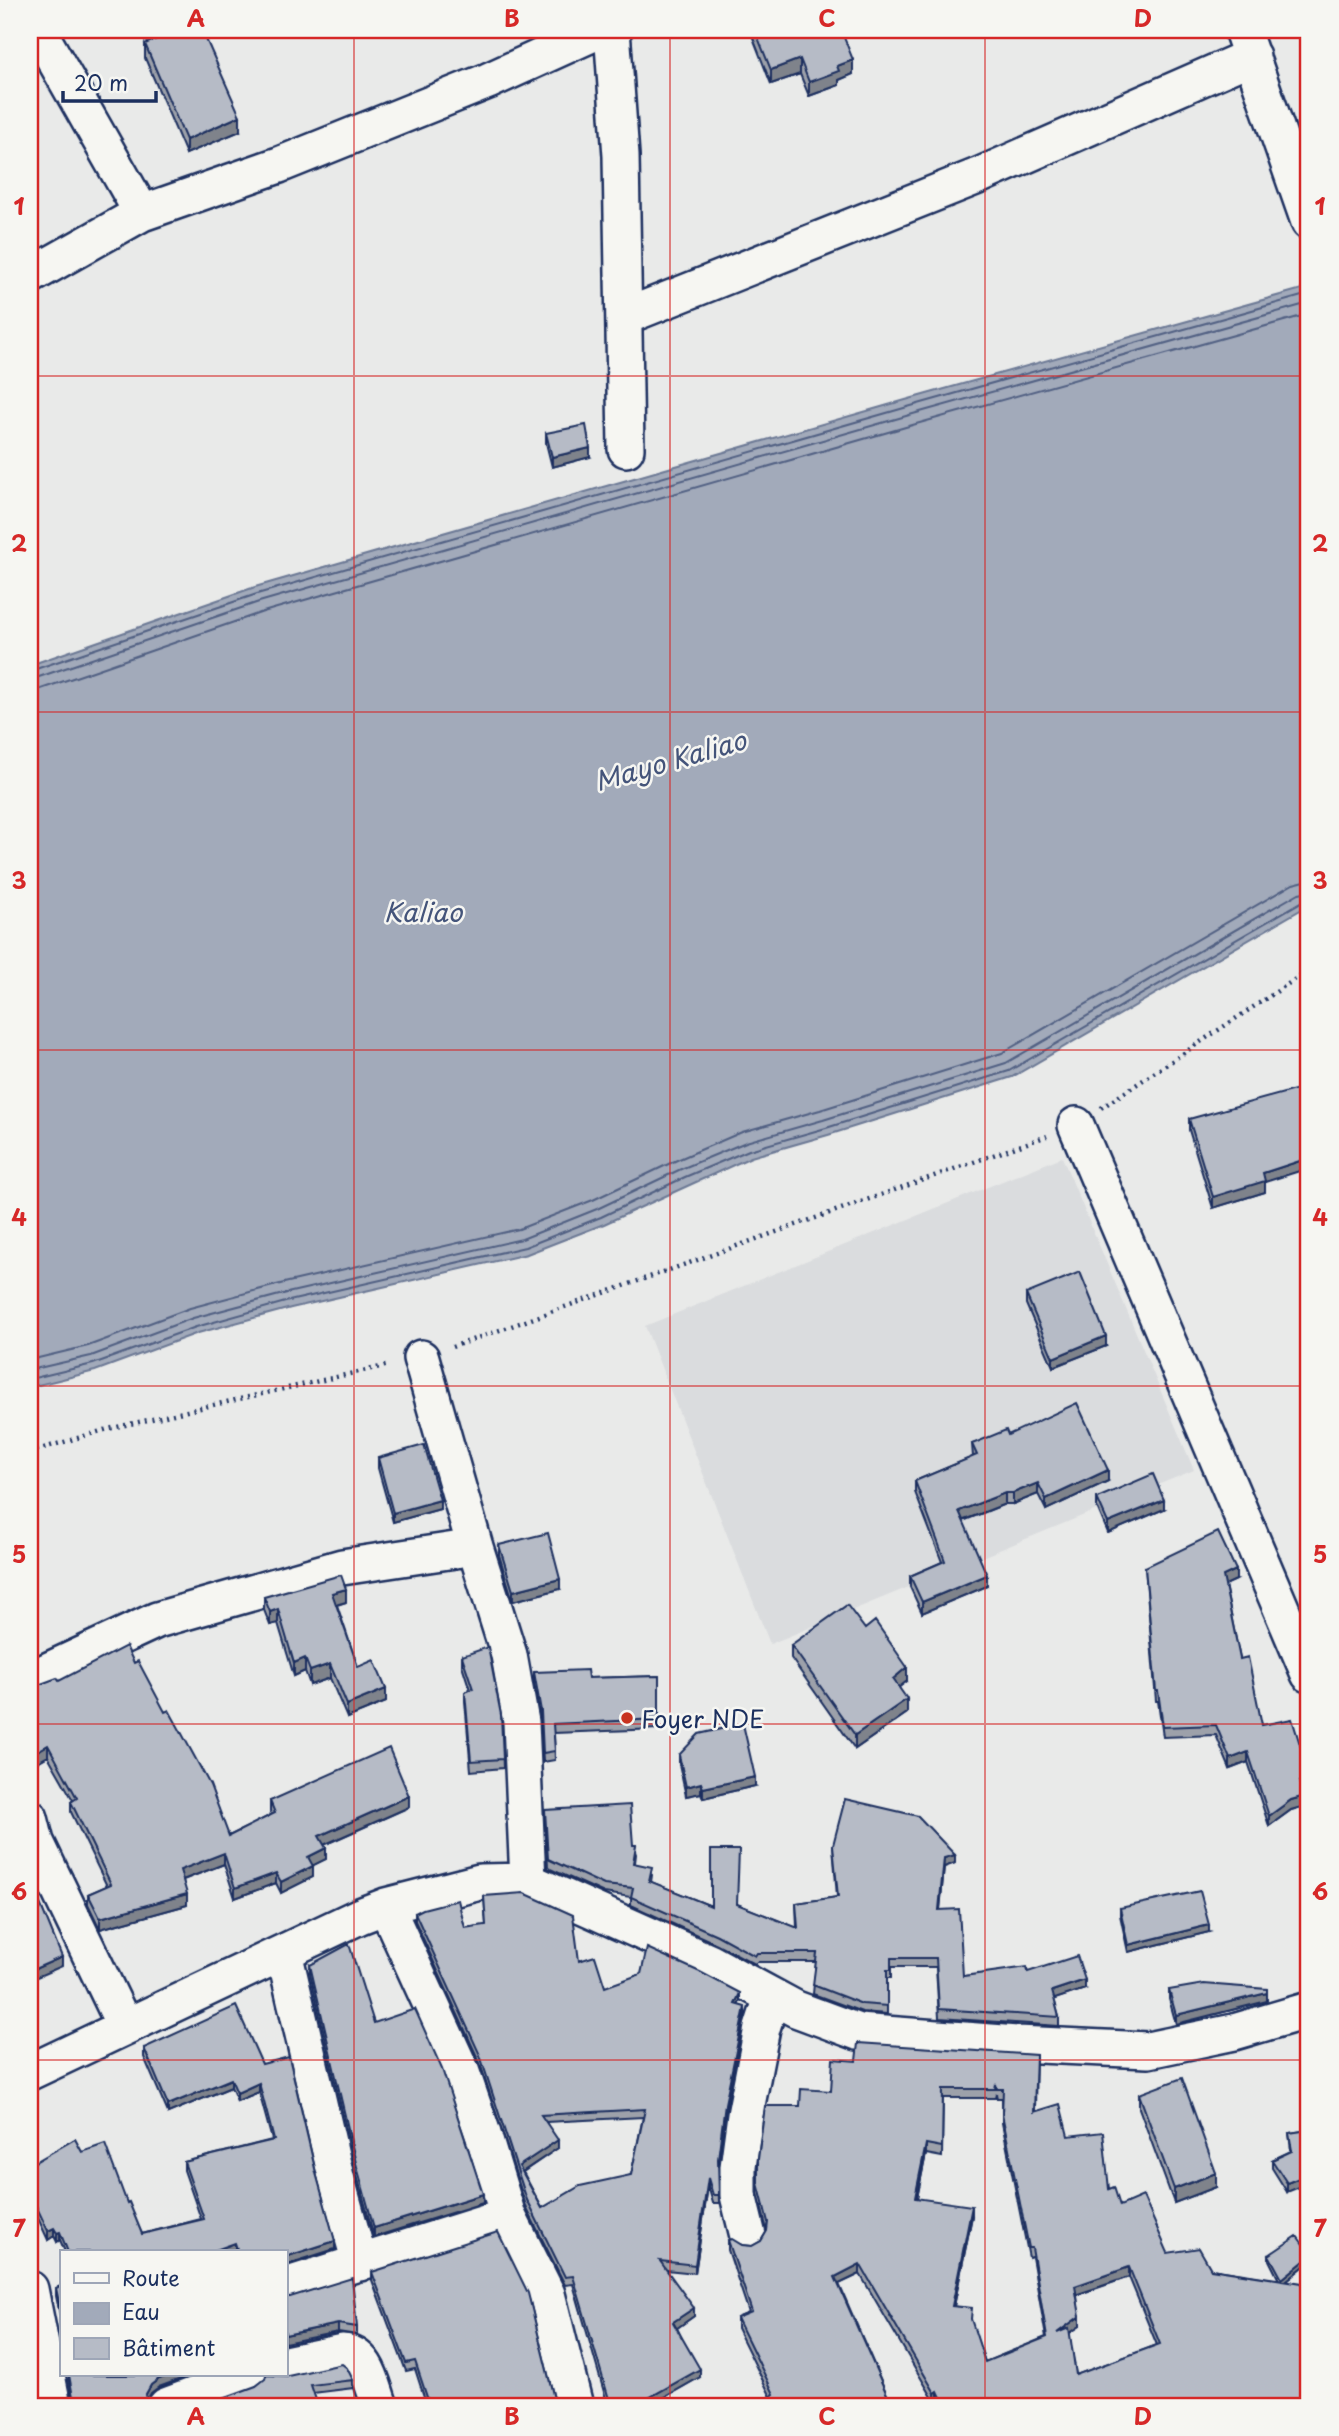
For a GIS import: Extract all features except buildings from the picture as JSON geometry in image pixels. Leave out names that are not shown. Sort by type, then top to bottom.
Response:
[{"type":"street","points":[[38,30],[142,213]]},
{"type":"street","points":[[30,276],[142,213],[303,155],[488,81],[600,30]]},
{"type":"street","points":[[612,30],[621,156],[626,449]]},
{"type":"street","points":[[624,317],[978,176],[1247,43],[1309,222]]},
{"type":"street","points":[[1076,1125],[1309,1674]]},
{"type":"street","points":[[421,1358],[509,1655],[521,1722],[528,1881]]},
{"type":"street","points":[[30,1679],[157,1620],[342,1567],[475,1547]]},
{"type":"street","points":[[30,1818],[36,1842],[125,2027]]},
{"type":"street","points":[[30,2072],[386,1906],[480,1882],[528,1881],[709,1962],[796,2009],[858,2032],[1017,2044],[1148,2050],[1234,2032],[1309,2010]]},
{"type":"street","points":[[386,1906],[461,2070],[508,2216],[547,2294],[575,2406]]},
{"type":"street","points":[[284,1952],[310,2074],[360,2263]]},
{"type":"street","points":[[748,2236],[738,2195],[738,2167],[762,2028],[772,1997]]},
{"type":"street","points":[[287,2285],[508,2216]]},
{"type":"street","points":[[30,2289],[53,2363],[53,2406]]},
{"type":"street","points":[[287,2364],[350,2352],[362,2360],[380,2406]]},
{"type":"street","points":[[166,2406],[246,2376]]},
{"type":"path","points":[[30,1452],[108,1429],[421,1358],[1076,1125],[1309,970]]},
{"type":"shaded area","points":[[1062,1157],[1194,1470],[770,1644],[645,1326]]},
{"type":"water","name":"Kaliao","points":[[1309,287],[1309,905],[1012,1077],[751,1157],[604,1224],[527,1254],[291,1308],[198,1333],[95,1371],[30,1387],[30,665],[255,587]]},
{"type":"place","name":"Foyer NDE","points":[[627,1718]]},
{"type":"water label","name":"Mayo Kaliao","points":[[670,760]]}]
